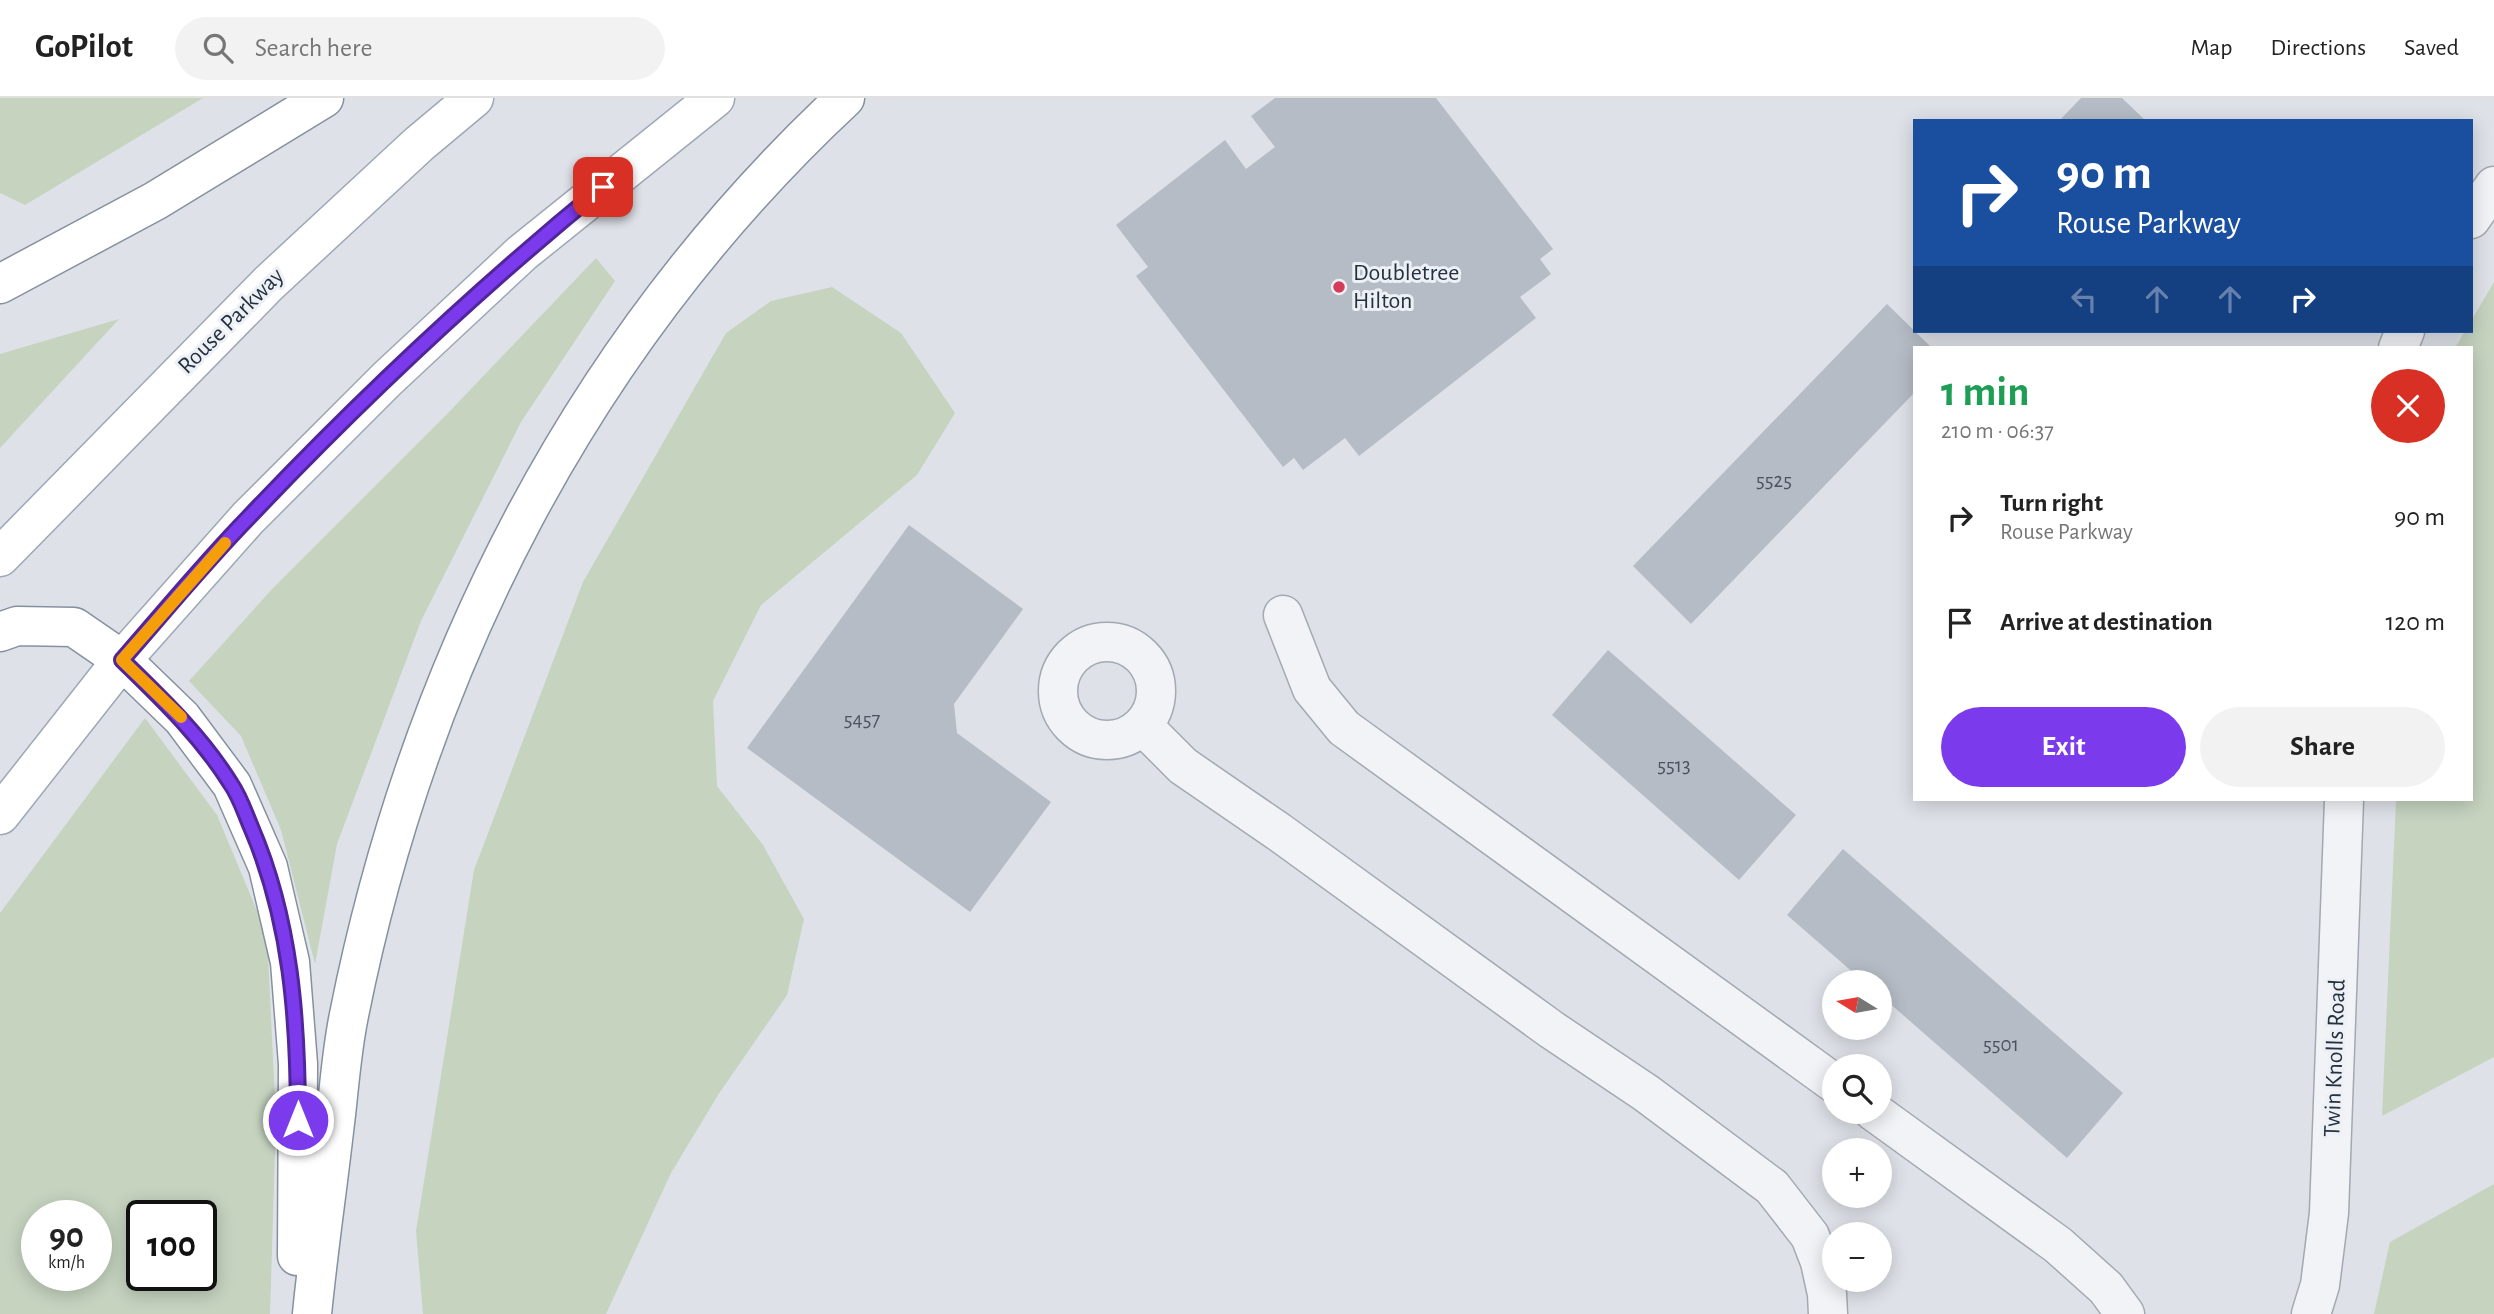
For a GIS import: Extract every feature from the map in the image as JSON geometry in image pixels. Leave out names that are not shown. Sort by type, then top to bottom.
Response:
[{"type":"main road","points":[[0,284],[155,201],[324,98]]},
{"type":"main road","name":"Rouse Parkway","points":[[0,557],[269,283],[419,144],[474,98]]},
{"type":"main road","points":[[0,815],[122,660],[247,518],[387,379],[522,253],[715,98]]},
{"type":"main road","points":[[312,1314],[348,1018],[379,883],[414,768],[471,621],[534,496],[598,390],[662,301],[744,201],[845,98]]},
{"type":"main road","points":[[0,632],[17,626],[74,627],[122,660],[182,718],[232,785],[268,867],[290,962],[298,1064],[297,1314]]},
{"type":"street","points":[[2473,216],[2494,186]]},
{"type":"street","points":[[1283,615],[1312,689],[1344,728],[1822,1074]]},
{"type":"street","points":[[1143,726],[1183,766],[1290,839],[1552,1030],[1646,1093],[1772,1187],[1810,1237],[1821,1262],[1828,1314]]},
{"type":"street","name":"Twin Knolls Road","points":[[2311,1314],[2320,1285],[2329,1213],[2344,801]]},
{"type":"street","points":[[1891,1124],[2058,1245],[2106,1289],[2124,1314]]},
{"type":"green space","points":[[0,98],[203,98],[25,205],[0,193]]},
{"type":"green space","points":[[596,258],[615,281],[521,422],[421,621],[337,844],[315,964],[281,830],[241,736],[189,681],[274,587],[450,411]]},
{"type":"green space","points":[[2494,282],[2494,1057],[2382,1116],[2396,801],[2473,801],[2473,346],[2456,346],[2464,333],[2473,333],[2473,318]]},
{"type":"green space","points":[[832,287],[901,333],[955,413],[917,475],[761,605],[713,701],[717,786],[763,845],[804,919],[787,995],[718,1095],[671,1173],[606,1314],[423,1314],[416,1231],[474,870],[583,582],[726,333],[771,301]]},
{"type":"green space","points":[[119,319],[0,448],[0,354]]},
{"type":"green space","points":[[145,718],[217,815],[267,935],[276,1120],[270,1314],[0,1314],[0,913]]},
{"type":"green space","points":[[2494,1184],[2494,1314],[2374,1314],[2390,1242]]},
{"type":"building","name":"Doubletree Hilton","points":[[1275,98],[1436,98],[1553,249],[1540,259],[1551,274],[1520,297],[1536,318],[1359,456],[1345,438],[1303,470],[1294,458],[1283,467],[1136,276],[1148,267],[1116,225],[1225,140],[1246,169],[1275,147],[1251,116]]},
{"type":"building","points":[[2081,98],[2122,98],[2144,119],[2061,119]]},
{"type":"building","points":[[1887,304],[1913,329],[1913,333],[1917,333],[1930,346],[1913,346],[1913,394],[1691,624],[1633,566]]},
{"type":"building","points":[[909,525],[1023,609],[954,704],[957,733],[1051,802],[970,912],[747,748]]},
{"type":"building","points":[[1608,650],[1796,815],[1739,880],[1552,715]]},
{"type":"building","points":[[1843,849],[2123,1093],[2067,1158],[1892,1005],[1892,970],[1850,970],[1787,915]]},
{"type":"slow traffic","points":[[181,717],[122,660],[225,543]]},
{"type":"place","name":"Doubletree Hilton","points":[[1339,287]]},
{"type":"route","points":[[298,1120],[298,1064],[290,962],[268,867],[232,785],[182,718],[122,660],[247,518],[387,379],[522,253],[603,187]]}]
